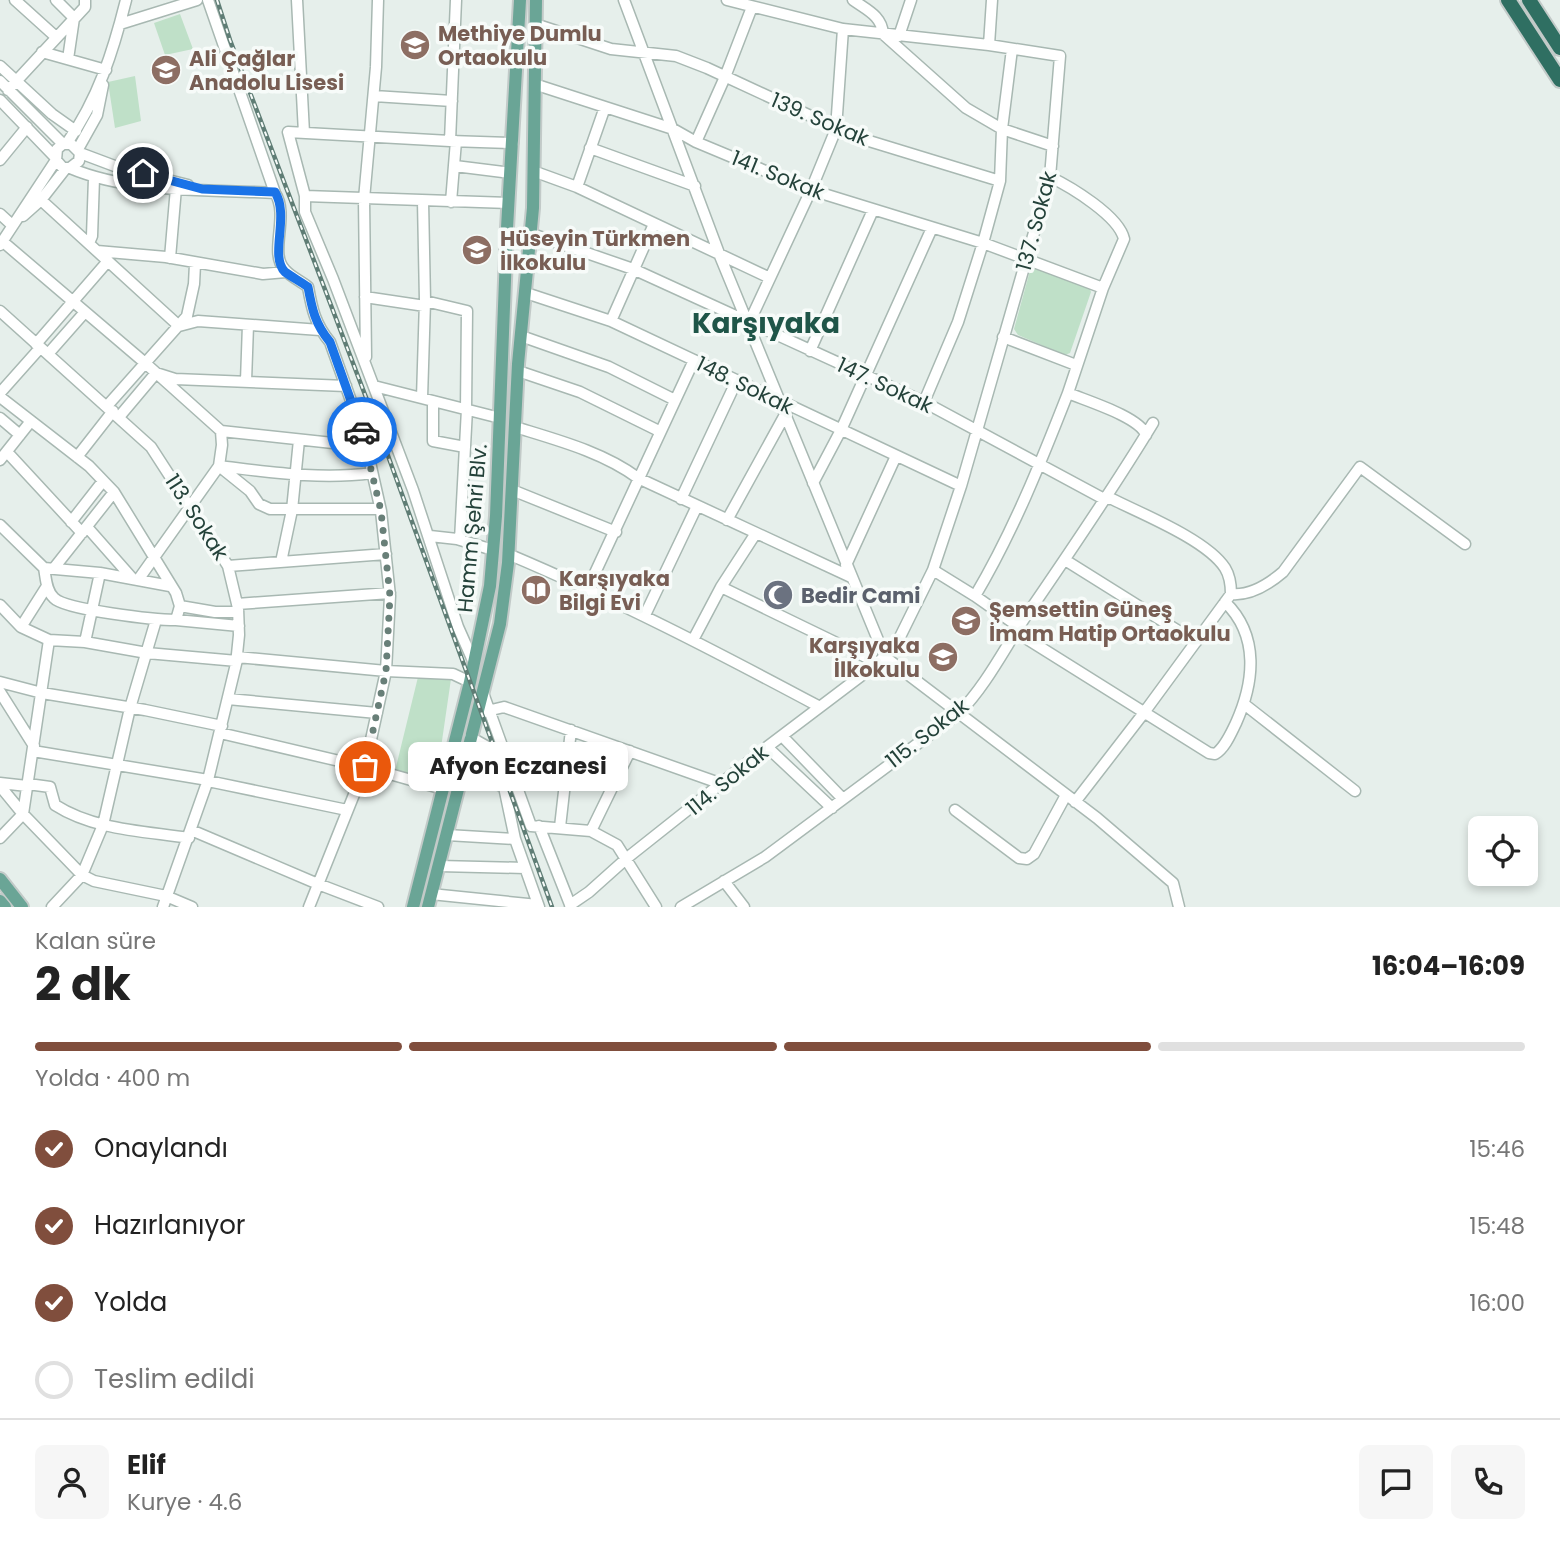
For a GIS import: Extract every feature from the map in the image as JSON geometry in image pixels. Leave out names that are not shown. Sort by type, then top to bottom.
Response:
[{"type":"highway","points":[[1508,0],[1560,80]]},
{"type":"highway","points":[[1529,0],[1560,48]]},
{"type":"main road","name":"Hamm Şehri Blv.","points":[[430,900],[475,719],[474,664],[493,550],[520,0]]},
{"type":"main road","name":"Hamm Şehri Blv.","points":[[413,907],[443,789],[476,686],[500,624],[508,554],[518,371],[533,208],[536,0]]},
{"type":"main road","points":[[509,204],[533,208]]},
{"type":"main road","points":[[507,228],[531,234]]},
{"type":"main road","points":[[0,879],[22,907]]},
{"type":"main road","points":[[0,901],[5,907]]},
{"type":"street","points":[[15,0],[56,37]]},
{"type":"street","points":[[56,0],[74,18]]},
{"type":"street","points":[[12,86],[85,7],[85,0]]},
{"type":"street","points":[[126,0],[105,73],[84,119],[65,144],[57,149],[55,158],[1,243],[144,362],[220,432],[342,444],[365,440]]},
{"type":"street","points":[[120,24],[198,0]]},
{"type":"street","points":[[208,0],[280,201],[281,266],[308,287],[313,317],[330,342],[365,440],[380,509],[386,554],[390,593],[386,671],[377,713],[365,767],[309,907]]},
{"type":"street","points":[[297,0],[304,133]]},
{"type":"street","points":[[366,364],[364,199],[374,96],[378,0]]},
{"type":"street","points":[[451,202],[456,166],[452,101],[456,0]]},
{"type":"street","points":[[624,0],[720,256],[786,414],[882,660]]},
{"type":"street","name":"137. Sokak","points":[[727,0],[843,29],[989,45],[1060,56],[1050,177],[961,486],[933,570],[897,643],[882,660]]},
{"type":"street","points":[[853,0],[878,18],[883,26],[883,34],[966,108],[1002,129],[1053,146]]},
{"type":"street","points":[[899,36],[911,0]]},
{"type":"street","points":[[989,45],[992,0]]},
{"type":"street","points":[[696,142],[752,7]]},
{"type":"street","points":[[68,59],[74,18]]},
{"type":"street","name":"139. Sokak","points":[[535,24],[611,49],[676,57],[856,137],[1000,181]]},
{"type":"street","points":[[749,323],[811,190],[836,129],[843,29]]},
{"type":"street","points":[[924,402],[958,322],[1000,181],[1002,129],[1012,49]]},
{"type":"street","points":[[42,52],[105,73]]},
{"type":"street","points":[[0,66],[12,86],[65,144],[120,168],[202,189]]},
{"type":"street","points":[[12,225],[41,200],[68,168],[79,161],[79,151],[97,115],[103,95],[105,73]]},
{"type":"street","points":[[0,81],[12,86],[75,131]]},
{"type":"street","name":"141. Sokak","points":[[534,84],[673,129],[696,142],[811,190],[983,243],[1103,288]]},
{"type":"street","points":[[374,96],[452,101]]},
{"type":"street","points":[[0,100],[60,166],[94,178],[176,188],[275,192]]},
{"type":"street","points":[[577,187],[605,107]]},
{"type":"street","points":[[0,160],[27,127]]},
{"type":"street","points":[[474,664],[458,627],[430,536],[366,364],[307,217],[304,208],[305,196],[288,132],[513,143]]},
{"type":"street","points":[[590,148],[695,186]]},
{"type":"street","points":[[456,166],[511,173]]},
{"type":"street","points":[[533,171],[577,187],[770,278]]},
{"type":"street","points":[[975,596],[992,567],[1040,463],[1068,393],[1103,288],[1124,239],[1122,231],[1106,213],[1050,177]]},
{"type":"street","points":[[93,247],[94,178]]},
{"type":"street","points":[[170,258],[176,188]]},
{"type":"street","points":[[305,196],[509,204]]},
{"type":"street","points":[[41,200],[179,326]]},
{"type":"street","points":[[422,201],[425,304],[422,398]]},
{"type":"street","points":[[810,351],[873,210]]},
{"type":"street","points":[[0,214],[12,225]]},
{"type":"street","points":[[611,321],[654,224]]},
{"type":"street","points":[[813,483],[841,430],[932,228]]},
{"type":"street","name":"147. Sokak","points":[[531,234],[633,269],[924,402],[1107,499],[1112,499],[1191,539],[1223,564],[1230,579],[1228,598],[1249,645],[1250,676],[1244,704],[1231,733],[1221,750],[1215,754],[1209,753],[1143,714]]},
{"type":"street","points":[[93,247],[263,274],[286,272]]},
{"type":"street","points":[[108,261],[73,302],[41,349],[0,397],[77,457],[114,492],[176,593],[180,606],[176,620]]},
{"type":"street","points":[[77,457],[113,411],[144,362],[187,316],[195,264]]},
{"type":"street","name":"148. Sokak","points":[[526,293],[611,321],[961,486]]},
{"type":"street","points":[[365,297],[467,311],[465,447],[460,540]]},
{"type":"street","name":"113. Sokak","points":[[0,311],[151,447],[192,506],[228,566],[239,626],[237,659],[208,780],[163,907]]},
{"type":"street","points":[[41,349],[85,312]]},
{"type":"street","points":[[179,326],[198,321],[320,330]]},
{"type":"street","points":[[246,381],[248,325]]},
{"type":"street","points":[[521,336],[609,367],[675,400]]},
{"type":"street","points":[[1003,337],[1076,365]]},
{"type":"street","points":[[588,587],[694,360]]},
{"type":"street","points":[[518,371],[580,392],[659,431]]},
{"type":"street","points":[[156,373],[175,379],[346,386]]},
{"type":"street","points":[[113,411],[156,373]]},
{"type":"street","points":[[681,499],[737,380]]},
{"type":"street","points":[[374,386],[500,418]]},
{"type":"street","points":[[1068,393],[1132,420],[1143,428],[1146,435]]},
{"type":"street","points":[[433,401],[433,441],[465,447]]},
{"type":"street","points":[[727,520],[786,414]]},
{"type":"street","points":[[0,418],[20,435]]},
{"type":"street","points":[[31,421],[3,456],[135,579]]},
{"type":"street","name":"115. Sokak","points":[[681,907],[765,857],[959,713],[973,698],[1107,499],[1153,423]]},
{"type":"street","points":[[515,427],[555,439],[620,465],[638,478],[681,499],[851,577]]},
{"type":"street","points":[[135,579],[192,506],[219,466],[222,445],[220,432]]},
{"type":"street","points":[[281,562],[292,510],[299,440]]},
{"type":"street","points":[[846,565],[896,456]]},
{"type":"street","points":[[219,466],[296,475],[342,477],[372,473]]},
{"type":"street","points":[[219,466],[250,491],[259,504],[270,509],[380,509]]},
{"type":"street","points":[[955,810],[1019,858],[1024,859],[1034,854],[1071,798],[1143,714],[1228,598],[1272,582],[1283,572],[1360,467],[1465,544]]},
{"type":"street","points":[[71,522],[103,481]]},
{"type":"street","points":[[512,490],[616,532]]},
{"type":"street","points":[[21,627],[47,586],[49,568],[114,492]]},
{"type":"street","points":[[645,615],[697,506]]},
{"type":"street","points":[[0,525],[49,568],[100,573],[170,586]]},
{"type":"street","points":[[693,640],[721,587],[756,533]]},
{"type":"street","points":[[430,536],[460,540],[493,550]]},
{"type":"street","points":[[228,566],[386,554]]},
{"type":"street","points":[[508,554],[588,587],[820,707]]},
{"type":"street","points":[[1065,560],[1196,642]]},
{"type":"street","points":[[933,570],[975,596],[1017,630],[1143,714]]},
{"type":"street","points":[[85,642],[100,573]]},
{"type":"street","points":[[47,586],[51,596],[59,603],[77,608],[156,620],[239,626]]},
{"type":"street","points":[[721,587],[882,660],[959,713],[1071,798],[1174,883],[1179,907]]},
{"type":"street","points":[[180,606],[215,612],[390,593]]},
{"type":"street","points":[[0,606],[21,627],[49,640],[85,642],[147,653],[453,674],[476,686],[489,710],[531,826],[591,831],[617,845],[656,907]]},
{"type":"street","points":[[52,907],[82,875],[103,825],[130,708],[156,620]]},
{"type":"street","points":[[0,838],[23,814],[49,640]]},
{"type":"street","name":"114. Sokak","points":[[571,906],[767,747],[882,660]]},
{"type":"street","points":[[0,682],[221,729],[443,789]]},
{"type":"street","points":[[0,692],[33,749],[208,780],[347,810]]},
{"type":"street","points":[[228,699],[377,713]]},
{"type":"street","points":[[1244,704],[1355,791]]},
{"type":"street","points":[[475,719],[489,710],[505,707],[722,783]]},
{"type":"street","points":[[559,827],[571,730]]},
{"type":"street","points":[[782,736],[843,799]]},
{"type":"street","points":[[430,900],[538,906],[514,839],[504,787],[490,752],[486,746],[470,737]]},
{"type":"street","points":[[767,747],[832,808]]},
{"type":"street","points":[[591,831],[630,751]]},
{"type":"street","points":[[461,771],[504,787]]},
{"type":"street","points":[[0,784],[50,787],[55,804],[71,815],[103,825],[190,834],[378,907]]},
{"type":"street","points":[[0,784],[23,814],[82,875],[94,881],[166,896],[192,907]]},
{"type":"street","points":[[539,826],[571,906]]},
{"type":"street","points":[[447,835],[514,839]]},
{"type":"street","points":[[439,866],[525,868]]},
{"type":"street","points":[[724,881],[744,907]]},
{"type":"green space","points":[[180,14],[193,49],[165,55],[154,23]]},
{"type":"green space","points":[[135,76],[141,121],[115,128],[108,82]]},
{"type":"green space","points":[[1035,265],[1090,289],[1091,292],[1070,353],[1065,355],[1018,335],[1014,329],[1031,267]]},
{"type":"green space","points":[[418,677],[451,679],[436,782],[395,771]]},
{"type":"railway","points":[[217,0],[383,442],[552,907]]},
{"type":"way so far","points":[[362,432],[381,511],[390,596],[386,671],[365,767]]},
{"type":"place","name":"Methiye Dumlu Ortaokulu","points":[[415,45]]},
{"type":"place","name":"Ali Çağlar Anadolu Lisesi","points":[[166,70]]},
{"type":"place","name":"Hüseyin Türkmen İlkokulu","points":[[477,250]]},
{"type":"place","name":"Karşıyaka Bilgi Evi","points":[[536,590]]},
{"type":"place","name":"Bedir Cami","points":[[778,595]]},
{"type":"place","name":"Şemsettin Güneş İmam Hatip Ortaokulu","points":[[966,621]]},
{"type":"place","name":"Karşıyaka İlkokulu","points":[[943,657]]},
{"type":"place","name":"Afyon Eczanesi","points":[[365,767]]},
{"type":"district","name":"Karşıyaka","points":[[766,323]]},
{"type":"route","points":[[143,173],[202,189],[275,192],[280,201],[282,215],[279,255],[281,266],[308,287],[313,317],[330,342],[362,432]]}]
